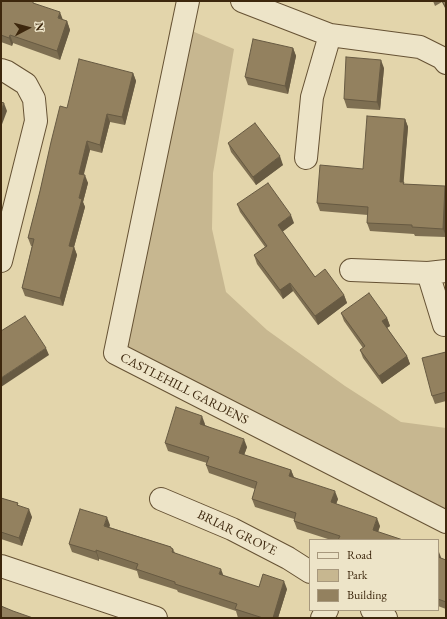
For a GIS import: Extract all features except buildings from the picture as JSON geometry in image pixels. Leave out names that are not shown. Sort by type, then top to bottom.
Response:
[{"type":"street","name":"CASTLEHILL GARDENS","points":[[188,1],[115,353],[446,522]]},
{"type":"street","points":[[242,1],[330,35],[420,47],[442,58],[446,63]]},
{"type":"street","points":[[306,158],[312,97],[330,35]]},
{"type":"street","points":[[1,70],[26,84],[34,100],[36,121],[1,261]]},
{"type":"street","points":[[351,270],[437,272],[444,325]]},
{"type":"street","name":"BRIAR GROVE","points":[[161,499],[232,529],[288,558],[309,571]]},
{"type":"street","points":[[1,566],[148,617]]},
{"type":"street","points":[[374,611],[386,618]]},
{"type":"green space","points":[[171,22],[234,49],[213,173],[212,229],[226,292],[267,330],[345,386],[401,422],[446,428],[446,522],[115,353]]}]
